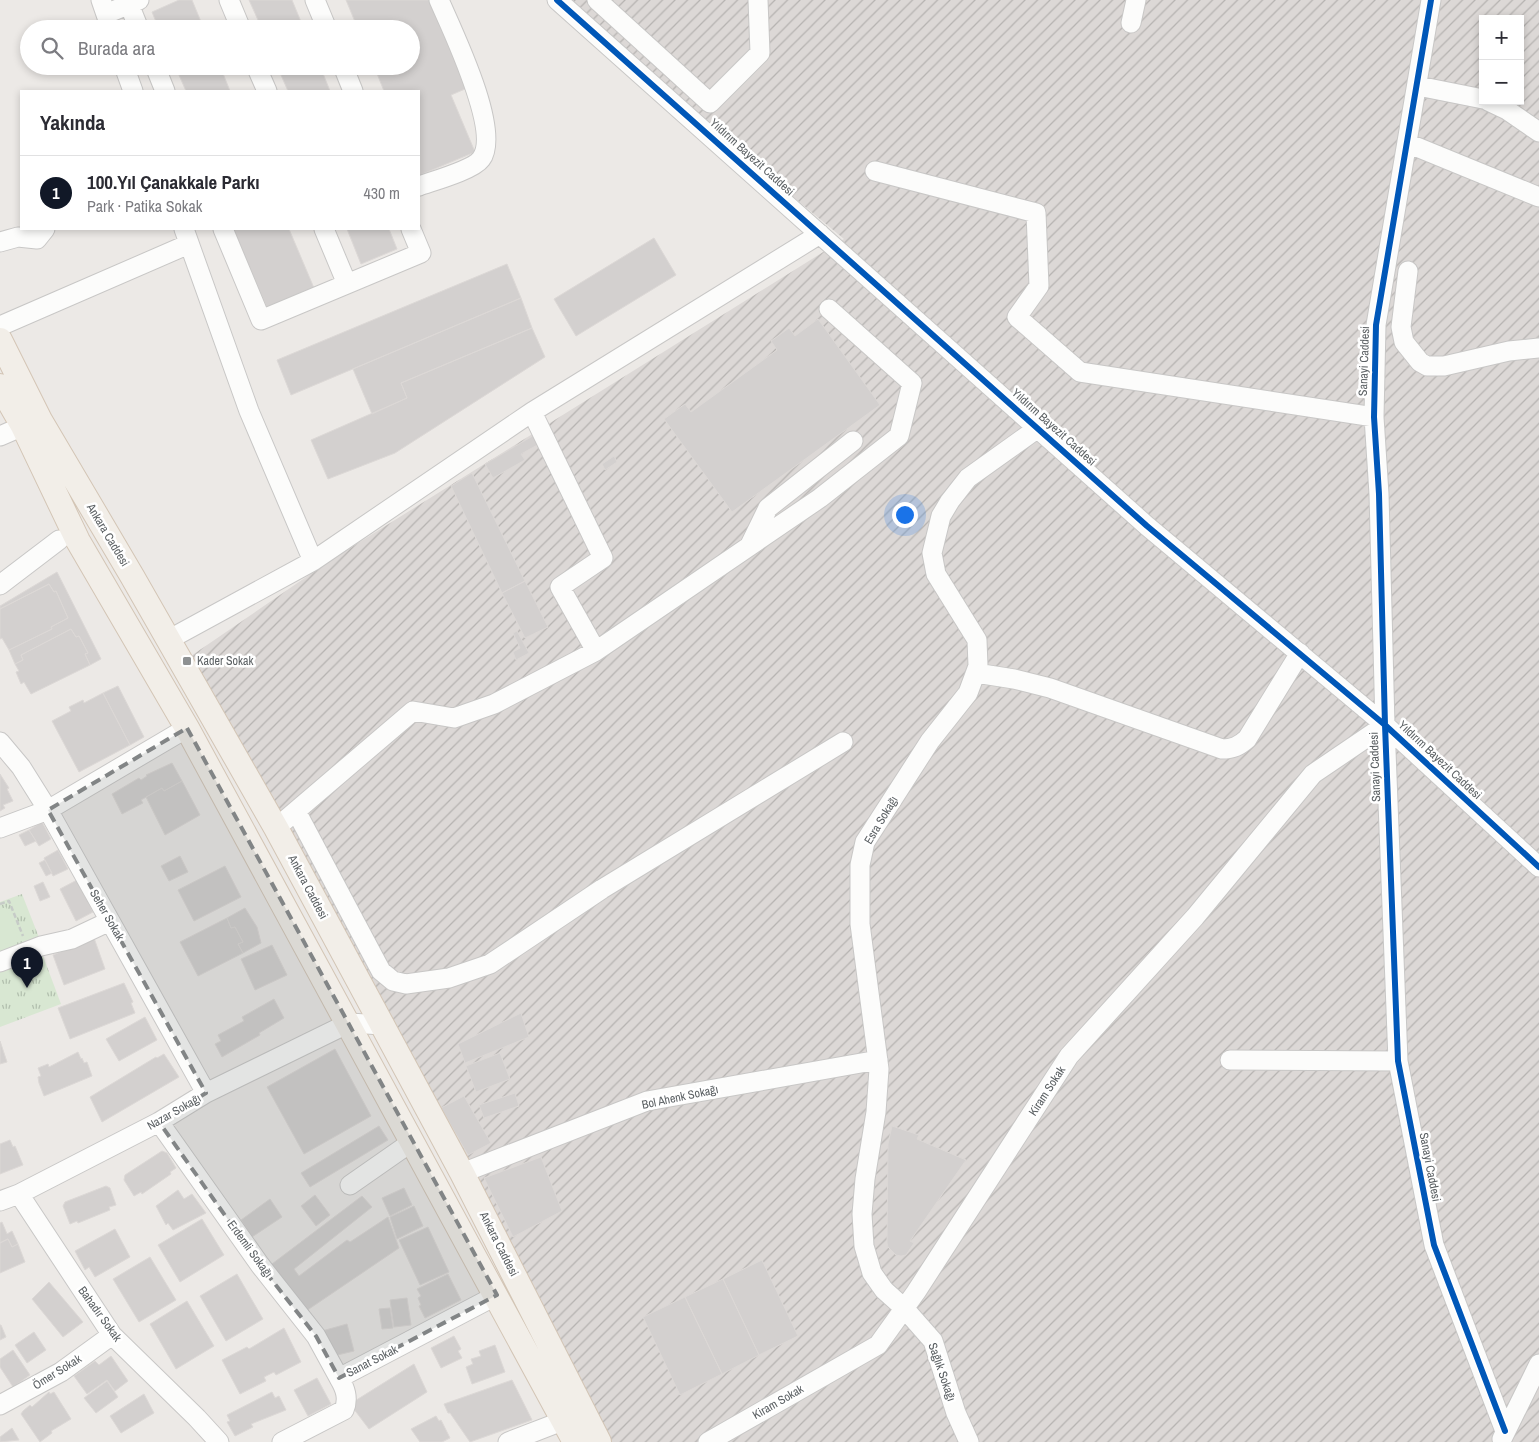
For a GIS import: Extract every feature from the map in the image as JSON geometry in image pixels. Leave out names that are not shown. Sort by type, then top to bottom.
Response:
[{"type":"main road","name":"Ankara Caddesi","points":[[0,340],[40,420],[276,828],[462,1173],[599,1442]]},
{"type":"main road","name":"Ankara Caddesi","points":[[0,386],[23,426],[78,541],[188,728],[565,1420],[575,1442]]},
{"type":"street","points":[[229,0],[237,20]]},
{"type":"street","points":[[315,0],[323,20]]},
{"type":"street","points":[[420,186],[477,163],[485,153],[488,142],[474,82],[439,0]]},
{"type":"street","name":"Yıldırım Bayezit Caddesi","points":[[557,0],[1147,526],[1385,725],[1539,867]]},
{"type":"street","points":[[597,0],[710,103],[760,53],[758,0]]},
{"type":"street","points":[[1131,23],[1136,0]]},
{"type":"street","name":"Sanayi Caddesi","points":[[1431,0],[1418,86],[1376,325],[1374,417],[1379,494],[1385,725],[1398,1061],[1434,1245],[1503,1436]]},
{"type":"street","points":[[106,14],[134,2],[137,20]]},
{"type":"street","points":[[127,75],[133,90]]},
{"type":"street","points":[[159,75],[165,90]]},
{"type":"street","points":[[260,75],[267,90]]},
{"type":"street","points":[[347,75],[353,90]]},
{"type":"street","points":[[1418,86],[1479,98]]},
{"type":"street","points":[[1496,105],[1539,132]]},
{"type":"street","points":[[1407,143],[1539,197]]},
{"type":"street","points":[[875,171],[1036,212],[1039,286],[1017,317],[1080,372],[1374,417]]},
{"type":"street","points":[[0,242],[18,236],[37,238],[44,230]]},
{"type":"street","points":[[223,230],[261,320],[421,253],[411,230]]},
{"type":"street","points":[[324,230],[347,284]]},
{"type":"street","points":[[168,640],[313,561],[532,412],[820,234]]},
{"type":"street","points":[[0,326],[187,237],[249,410],[313,561]]},
{"type":"street","points":[[1408,271],[1402,327],[1404,342],[1420,362],[1427,366],[1444,366],[1509,351],[1539,348]]},
{"type":"street","points":[[276,828],[413,711],[454,718],[494,704],[596,651],[820,498],[899,436],[912,383],[829,309]]},
{"type":"street","points":[[1376,325],[1402,327]]},
{"type":"street","points":[[532,412],[603,558],[560,587],[596,651]]},
{"type":"street","points":[[0,436],[23,426]]},
{"type":"street","name":"Esra Sokağı","points":[[904,1308],[884,1290],[872,1273],[864,1246],[862,1214],[865,1179],[876,1112],[878,1060],[860,924],[860,865],[865,842],[930,741],[968,693],[976,673],[979,655],[977,640],[936,574],[932,553],[941,516],[968,478],[1038,428]]},
{"type":"street","points":[[750,546],[768,508],[853,441]]},
{"type":"street","points":[[0,584],[59,540]]},
{"type":"street","points":[[976,673],[1014,679],[1050,688],[1222,749],[1229,749],[1236,748],[1246,739],[1300,653]]},
{"type":"street","name":"Kiram Sokak","points":[[708,1442],[878,1345],[1069,1056],[1196,917],[1313,774],[1385,725]]},
{"type":"street","points":[[0,828],[48,810],[188,728]]},
{"type":"street","name":"Seher Sokak","points":[[0,742],[21,767],[48,810],[206,1093]]},
{"type":"street","points":[[296,812],[381,971],[393,981],[412,983],[464,974],[490,964],[602,889],[843,742]]},
{"type":"street","points":[[0,962],[41,946],[72,938],[110,921]]},
{"type":"street","points":[[348,1023],[383,1025]]},
{"type":"street","name":"Nazar Sokağı","points":[[0,1201],[19,1194],[160,1122],[206,1093],[348,1023]]},
{"type":"street","name":"Bol Ahenk Sokağı","points":[[462,1173],[648,1101],[878,1060]]},
{"type":"street","points":[[1230,1060],[1398,1061]]},
{"type":"street","name":"Erdemli Sokağı","points":[[160,1122],[260,1265],[316,1336],[339,1378]]},
{"type":"street","points":[[350,1185],[413,1142]]},
{"type":"street","name":"Bahadır Sokak","points":[[19,1194],[112,1335],[198,1418],[219,1442]]},
{"type":"street","name":"Sanat Sokak","points":[[282,1442],[344,1410],[346,1394],[339,1378],[497,1295]]},
{"type":"street","name":"Sağlık Sokağı","points":[[904,1308],[933,1342],[956,1413],[969,1442]]},
{"type":"street","name":"Ömer Sokak","points":[[0,1405],[61,1372],[112,1335]]},
{"type":"street","points":[[1503,1436],[1539,1364]]},
{"type":"street","points":[[508,1442],[565,1420]]},
{"type":"path","points":[[0,904],[8,901],[24,941]]},
{"type":"highlighted area","points":[[187,728],[497,1295],[339,1378],[316,1336],[260,1265],[159,1122],[206,1093],[48,810]]},
{"type":"shaded area","points":[[556,0],[1539,0],[1539,1442],[610,1442],[191,656],[331,560],[844,239]]},
{"type":"green space","points":[[22,894],[40,940],[0,955],[0,902]]},
{"type":"green space","points":[[6,907],[18,939],[0,946],[0,909]]},
{"type":"green space","points":[[43,956],[61,1004],[0,1027],[0,972]]},
{"type":"building","points":[[179,0],[192,0],[200,20],[155,20],[152,12]]},
{"type":"building","points":[[249,0],[292,0],[300,20],[258,20]]},
{"type":"building","points":[[346,0],[436,0],[472,86],[451,95],[475,152],[420,175],[420,90],[384,90],[378,75],[420,75],[420,20],[354,20]]},
{"type":"building","points":[[179,75],[224,75],[230,90],[186,90]]},
{"type":"building","points":[[281,75],[324,75],[330,90],[288,90]]},
{"type":"building","points":[[233,230],[289,230],[314,288],[267,308]]},
{"type":"building","points":[[347,230],[389,230],[397,249],[361,264]]},
{"type":"building","points":[[654,238],[676,275],[576,336],[554,299]]},
{"type":"building","points":[[507,264],[521,298],[291,395],[277,360]]},
{"type":"building","points":[[521,298],[532,328],[401,383],[407,398],[372,414],[353,369]]},
{"type":"building","points":[[818,319],[880,405],[732,512],[664,419],[685,404],[691,412],[777,350],[771,341],[789,328],[795,336]]},
{"type":"building","points":[[532,328],[545,357],[395,453],[328,479],[311,440],[407,398],[401,383]]},
{"type":"building","points":[[536,434],[541,443],[521,454],[525,460],[493,478],[485,464]]},
{"type":"building","points":[[614,456],[617,462],[605,470],[602,464]]},
{"type":"building","points":[[472,473],[525,581],[502,593],[451,486]]},
{"type":"building","points":[[57,572],[101,659],[90,665],[85,654],[88,653],[79,636],[76,637],[71,629],[21,655],[23,660],[15,664],[9,650],[52,629],[51,627],[68,618],[56,591],[54,592],[49,584],[0,609],[0,606]]},
{"type":"building","points":[[525,581],[548,627],[525,638],[502,593]]},
{"type":"building","points":[[49,584],[54,592],[56,591],[68,618],[51,627],[52,629],[9,650],[2,638],[0,639],[0,609]]},
{"type":"building","points":[[71,629],[76,637],[79,636],[88,653],[85,654],[90,665],[31,694],[24,682],[21,684],[16,672],[19,671],[15,664],[23,660],[21,655]]},
{"type":"building","points":[[517,631],[529,653],[516,660],[513,652],[520,648],[513,633]]},
{"type":"building","points":[[118,686],[144,737],[130,745],[103,693]]},
{"type":"building","points":[[103,693],[130,745],[79,772],[52,721],[71,711],[69,707],[83,700],[84,703]]},
{"type":"building","points":[[172,763],[182,781],[164,791],[162,788],[141,800],[143,803],[122,814],[112,794],[139,778],[141,780],[146,775]]},
{"type":"building","points":[[0,774],[9,788],[7,789],[13,801],[3,805],[5,808],[0,811]]},
{"type":"building","points":[[182,781],[200,815],[165,835],[146,797],[162,788],[164,791]]},
{"type":"building","points":[[42,822],[51,839],[39,846],[29,830]]},
{"type":"building","points":[[29,830],[36,841],[25,846],[19,835]]},
{"type":"building","points":[[58,850],[68,869],[53,876],[44,858]]},
{"type":"building","points":[[180,856],[188,872],[169,881],[161,866]]},
{"type":"building","points":[[45,860],[52,873],[46,876],[39,863]]},
{"type":"building","points":[[225,866],[241,897],[194,921],[178,890]]},
{"type":"building","points":[[77,880],[93,912],[76,921],[60,889]]},
{"type":"building","points":[[43,882],[50,897],[40,901],[34,886]]},
{"type":"building","points":[[245,908],[257,927],[261,943],[243,953],[238,944],[243,942],[235,927],[231,928],[227,918]]},
{"type":"building","points":[[227,918],[231,928],[235,927],[243,942],[238,944],[243,953],[198,976],[180,942]]},
{"type":"building","points":[[94,938],[105,969],[64,985],[53,955]]},
{"type":"building","points":[[272,945],[287,975],[255,990],[241,959]]},
{"type":"building","points":[[124,983],[133,1002],[131,1003],[135,1013],[70,1039],[58,1008]]},
{"type":"building","points":[[274,999],[284,1018],[259,1033],[260,1035],[222,1057],[215,1044],[221,1041],[218,1035],[244,1021],[242,1017]]},
{"type":"building","points":[[521,1013],[529,1037],[465,1063],[458,1044]]},
{"type":"building","points":[[145,1017],[157,1040],[119,1061],[106,1039]]},
{"type":"building","points":[[0,1041],[7,1062],[0,1064]]},
{"type":"building","points":[[335,1049],[371,1116],[304,1154],[267,1087]]},
{"type":"building","points":[[78,1052],[84,1063],[87,1062],[92,1076],[44,1096],[39,1083],[38,1077],[41,1076],[38,1068],[48,1064],[49,1067]]},
{"type":"building","points":[[500,1053],[510,1079],[476,1092],[466,1066]]},
{"type":"building","points":[[164,1054],[179,1077],[102,1122],[90,1097]]},
{"type":"building","points":[[515,1093],[519,1106],[484,1118],[479,1105]]},
{"type":"building","points":[[464,1096],[491,1143],[468,1155],[441,1108]]},
{"type":"building","points":[[379,1126],[388,1140],[310,1187],[301,1173]]},
{"type":"building","points":[[892,1126],[919,1135],[917,1139],[966,1160],[910,1241],[914,1243],[906,1255],[901,1256],[896,1255],[888,1247],[887,1243],[888,1144]]},
{"type":"building","points":[[10,1140],[13,1147],[15,1146],[23,1165],[0,1174],[0,1144]]},
{"type":"building","points":[[162,1151],[167,1153],[176,1168],[170,1172],[171,1174],[142,1194],[141,1192],[134,1196],[124,1180],[125,1175]]},
{"type":"building","points":[[541,1157],[562,1211],[513,1237],[484,1178]]},
{"type":"building","points":[[106,1186],[110,1188],[116,1205],[109,1207],[110,1210],[78,1223],[77,1221],[70,1224],[63,1206],[65,1202]]},
{"type":"building","points":[[404,1188],[412,1205],[390,1216],[382,1198]]},
{"type":"building","points":[[178,1190],[184,1199],[192,1194],[206,1213],[173,1230],[168,1223],[166,1225],[156,1206]]},
{"type":"building","points":[[315,1195],[330,1215],[316,1226],[301,1206]]},
{"type":"building","points":[[362,1196],[372,1207],[294,1269],[299,1276],[347,1240],[350,1242],[388,1217],[399,1248],[306,1311],[268,1267]]},
{"type":"building","points":[[270,1199],[282,1217],[252,1237],[241,1220]]},
{"type":"building","points":[[414,1206],[423,1226],[397,1239],[390,1217]]},
{"type":"building","points":[[202,1219],[224,1255],[180,1282],[158,1245]]},
{"type":"building","points":[[2,1222],[7,1234],[12,1231],[18,1244],[12,1247],[8,1239],[0,1243],[0,1223]]},
{"type":"building","points":[[428,1227],[449,1272],[420,1285],[399,1240]]},
{"type":"building","points":[[115,1229],[130,1257],[95,1277],[89,1267],[85,1270],[75,1251]]},
{"type":"building","points":[[8,1239],[12,1247],[18,1244],[25,1262],[0,1273],[0,1243]]},
{"type":"building","points":[[150,1257],[176,1300],[139,1322],[113,1279]]},
{"type":"building","points":[[762,1260],[798,1336],[759,1355],[723,1279]]},
{"type":"building","points":[[237,1274],[263,1319],[226,1341],[200,1296]]},
{"type":"building","points":[[448,1274],[461,1300],[425,1318],[419,1306],[421,1305],[418,1298],[421,1296],[417,1289]]},
{"type":"building","points":[[723,1279],[759,1355],[722,1374],[685,1297]]},
{"type":"building","points":[[49,1282],[83,1322],[63,1337],[32,1299]]},
{"type":"building","points":[[685,1297],[722,1374],[680,1395],[643,1317]]},
{"type":"building","points":[[407,1298],[411,1325],[394,1327],[390,1300]]},
{"type":"building","points":[[187,1301],[214,1346],[176,1369],[150,1324]]},
{"type":"building","points":[[390,1308],[393,1328],[382,1329],[379,1309]]},
{"type":"building","points":[[347,1324],[354,1351],[329,1357],[322,1331]]},
{"type":"building","points":[[0,1325],[6,1337],[0,1340]]},
{"type":"building","points":[[284,1328],[301,1362],[276,1375],[274,1372],[264,1377],[266,1381],[240,1394],[222,1360],[247,1347],[249,1349]]},
{"type":"building","points":[[34,1332],[46,1350],[27,1363],[15,1345]]},
{"type":"building","points":[[454,1336],[461,1349],[458,1351],[462,1358],[441,1368],[431,1348]]},
{"type":"building","points":[[495,1345],[505,1372],[472,1384],[466,1367],[473,1364],[471,1359],[481,1356],[479,1351]]},
{"type":"building","points":[[13,1350],[30,1375],[13,1387],[0,1367],[0,1359]]},
{"type":"building","points":[[111,1356],[128,1381],[115,1391],[107,1380],[87,1394],[74,1376],[95,1361],[99,1365]]},
{"type":"building","points":[[414,1364],[427,1392],[369,1429],[350,1404]]},
{"type":"building","points":[[317,1378],[331,1404],[308,1416],[294,1390]]},
{"type":"building","points":[[512,1380],[532,1420],[470,1442],[450,1413],[448,1413],[444,1404]]},
{"type":"building","points":[[107,1381],[118,1397],[96,1413],[84,1398]]},
{"type":"building","points":[[49,1392],[50,1394],[54,1392],[71,1419],[51,1431],[52,1433],[40,1442],[21,1414],[30,1405],[32,1407]]},
{"type":"building","points":[[272,1392],[275,1398],[279,1396],[286,1410],[251,1424],[253,1427],[235,1436],[227,1422],[230,1421],[227,1415]]},
{"type":"building","points":[[144,1394],[154,1413],[121,1433],[110,1416]]},
{"type":"building","points":[[436,1416],[439,1421],[441,1420],[450,1438],[442,1442],[420,1442],[411,1429]]},
{"type":"building","points":[[12,1428],[19,1440],[0,1442],[0,1437]]},
{"type":"cycle path","points":[[557,0],[1147,526],[1385,725],[1539,867]]},
{"type":"cycle path","points":[[1431,0],[1376,325],[1374,417],[1379,494],[1385,725],[1398,1061],[1434,1245],[1505,1431]]},
{"type":"place","name":"Kader Sokak","points":[[187,661]]},
{"type":"place","name":"100.Yıl Çanakkale Parkı","points":[[27,988]]}]
